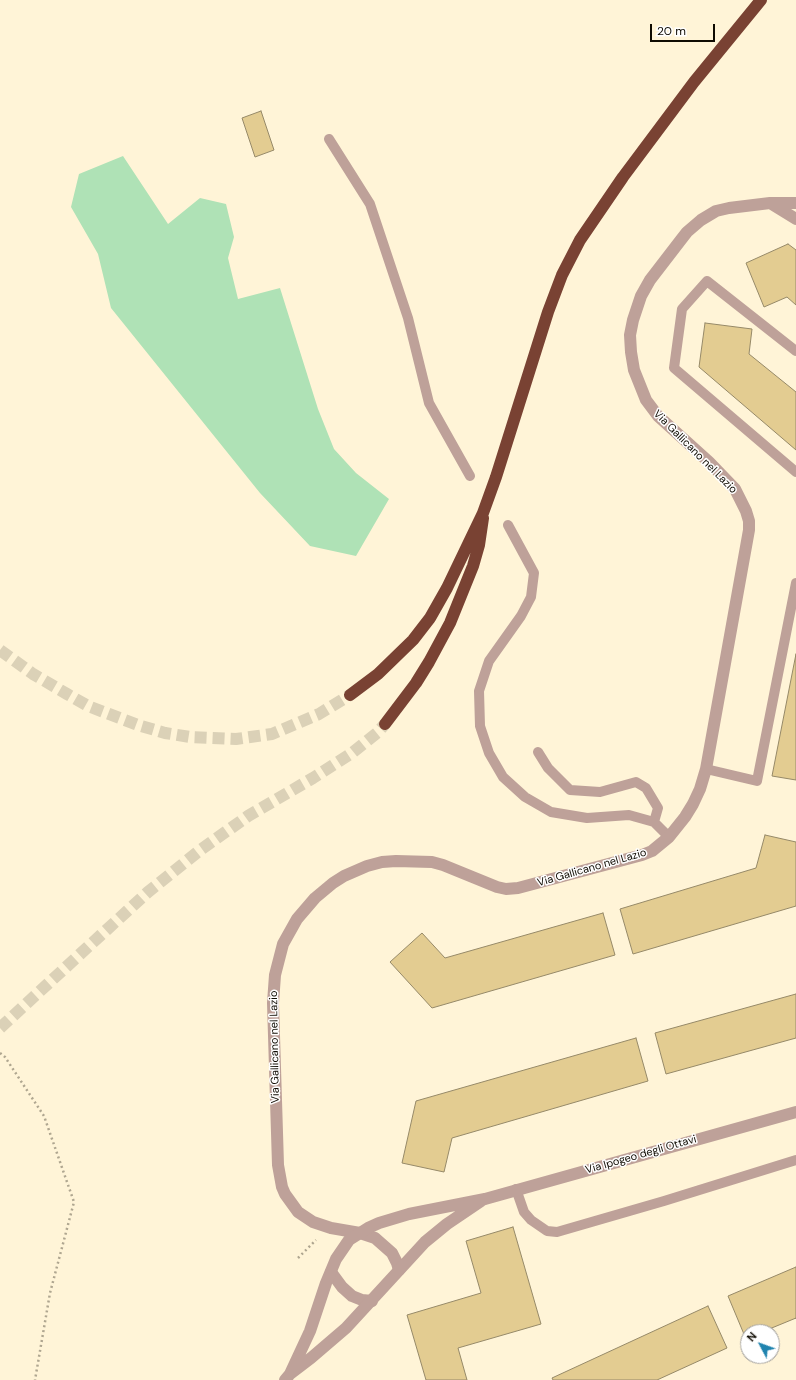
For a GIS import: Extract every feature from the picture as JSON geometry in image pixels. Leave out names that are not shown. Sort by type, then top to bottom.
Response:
[{"type":"highway","points":[[350,695],[366,684],[388,665],[423,628],[447,588],[483,513],[496,477],[548,312],[562,275],[580,240],[623,177],[694,82],[761,0]]},
{"type":"highway","points":[[384,724],[416,683],[450,622],[469,578],[480,545],[483,513]]},
{"type":"street","points":[[770,203],[796,219]]},
{"type":"street","name":"Via Gallicano nel Lazio","points":[[360,1233],[322,1226],[305,1218],[298,1212],[285,1194],[278,1173],[273,1003],[275,975],[283,944],[293,925],[305,908],[323,891],[344,876],[382,862],[432,862],[498,887],[512,889],[642,856],[669,837],[676,829],[693,804],[700,789],[706,769],[749,530],[749,521],[746,511],[735,489],[709,462],[658,416],[646,400],[634,370],[630,352],[632,320],[641,296],[650,280],[687,232],[701,220],[716,211],[744,205],[796,203]]},
{"type":"street","name":"Via Ipogeo degli Ottavi","points":[[288,1377],[310,1331],[338,1255],[349,1240],[378,1223],[409,1214],[485,1198],[796,1112]]},
{"type":"street","name":"Via Ipogeo degli Ottavi","points":[[288,1377],[335,1338],[372,1301],[425,1242],[435,1233],[485,1198]]},
{"type":"street","points":[[360,1233],[375,1238],[386,1247],[395,1259],[399,1270]]},
{"type":"street","points":[[331,1272],[342,1287],[352,1296],[362,1300],[372,1301]]},
{"type":"lane","points":[[329,139],[370,204],[408,318],[429,403],[470,476]]},
{"type":"lane","points":[[796,351],[707,281],[682,309],[674,368],[796,472]]},
{"type":"lane","points":[[508,525],[534,572],[531,597],[521,616],[489,661],[479,691],[480,726],[489,753],[503,777],[525,797],[551,812],[587,818],[629,815],[654,822],[669,837]]},
{"type":"lane","points":[[706,769],[757,781],[796,583]]},
{"type":"lane","points":[[538,752],[548,768],[570,790],[600,792],[636,782],[646,788],[658,808],[654,822]]},
{"type":"lane","points":[[516,1189],[524,1212],[530,1220],[547,1231],[557,1232],[796,1160]]},
{"type":"path","points":[[0,1053],[5,1057],[44,1116],[74,1202],[50,1293],[35,1380]]},
{"type":"path","points":[[298,1258],[314,1242]]},
{"type":"green space","points":[[123,156],[168,224],[200,198],[226,204],[234,237],[228,258],[238,299],[280,288],[318,409],[334,449],[356,473],[389,499],[356,556],[310,546],[260,493],[111,308],[98,254],[71,207],[79,174]]},
{"type":"building","points":[[261,111],[274,150],[255,157],[242,118]]},
{"type":"building","points":[[788,244],[796,250],[796,305],[787,297],[764,307],[746,263]]},
{"type":"building","points":[[705,323],[752,329],[749,354],[796,392],[796,450],[699,367]]},
{"type":"building","points":[[796,654],[796,780],[772,776]]},
{"type":"building","points":[[765,835],[796,842],[796,906],[633,954],[620,909],[756,868]]},
{"type":"building","points":[[603,913],[615,955],[432,1008],[390,962],[422,933],[445,958]]},
{"type":"building","points":[[796,994],[796,1038],[666,1074],[655,1033]]},
{"type":"building","points":[[636,1038],[648,1081],[452,1138],[444,1172],[402,1163],[416,1101]]},
{"type":"building","points":[[513,1227],[541,1324],[458,1348],[467,1380],[426,1380],[407,1315],[481,1293],[466,1241]]},
{"type":"building","points":[[796,1267],[796,1318],[780,1325],[740,1325],[728,1296]]},
{"type":"building","points":[[708,1306],[727,1348],[657,1380],[553,1380],[552,1378]]},
{"type":"tunnel","points":[[0,650],[33,674],[88,706],[138,725],[165,733],[190,737],[236,739],[272,734],[319,714],[350,695]]},
{"type":"tunnel","points":[[0,1028],[148,892],[199,851],[248,816],[352,753],[377,733],[385,724]]}]
